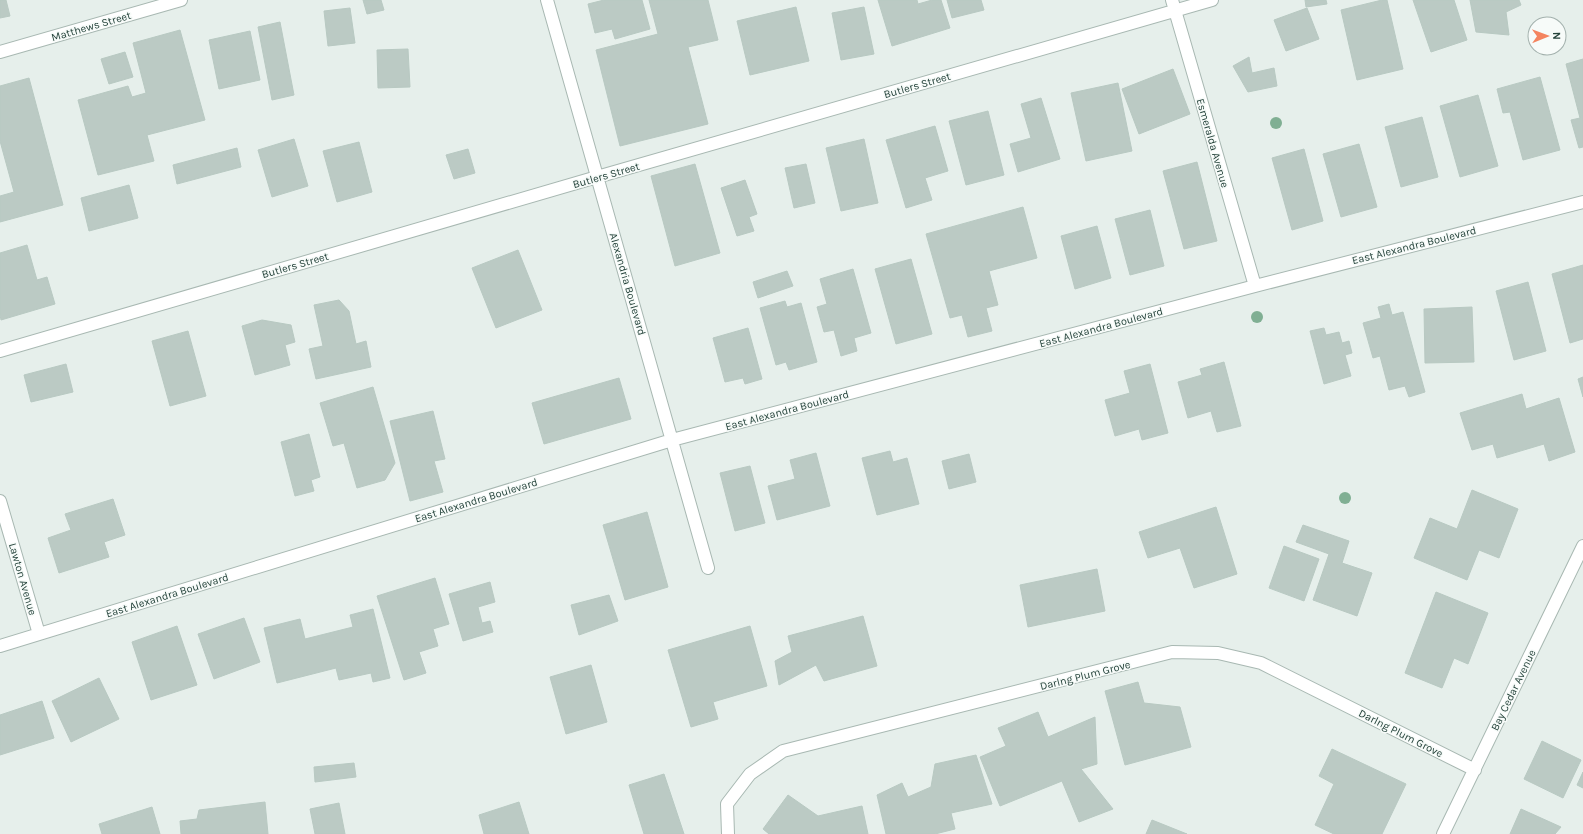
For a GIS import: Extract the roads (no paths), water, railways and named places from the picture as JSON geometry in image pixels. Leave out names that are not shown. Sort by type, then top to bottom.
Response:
[{"type":"street","name":"Matthews Street","points":[[0,52],[181,0]]},
{"type":"street","name":"Alexandria Boulevard","points":[[547,0],[708,568]]},
{"type":"street","name":"Butlers Street","points":[[0,351],[597,177],[1174,5],[1212,0]]},
{"type":"street","name":"Esmeralda Avenue","points":[[1174,5],[1255,286]]},
{"type":"street","name":"East Alexandra Boulevard","points":[[0,646],[672,440],[1255,286],[1583,202]]},
{"type":"street","name":"Lawton Avenue","points":[[0,500],[39,634]]},
{"type":"street","name":"Bay Cedar Avenue","points":[[1443,834],[1583,546]]},
{"type":"street","name":"Darlng Plum Grove","points":[[728,834],[727,804],[750,774],[783,751],[1172,652],[1218,653],[1261,663],[1475,770]]}]
